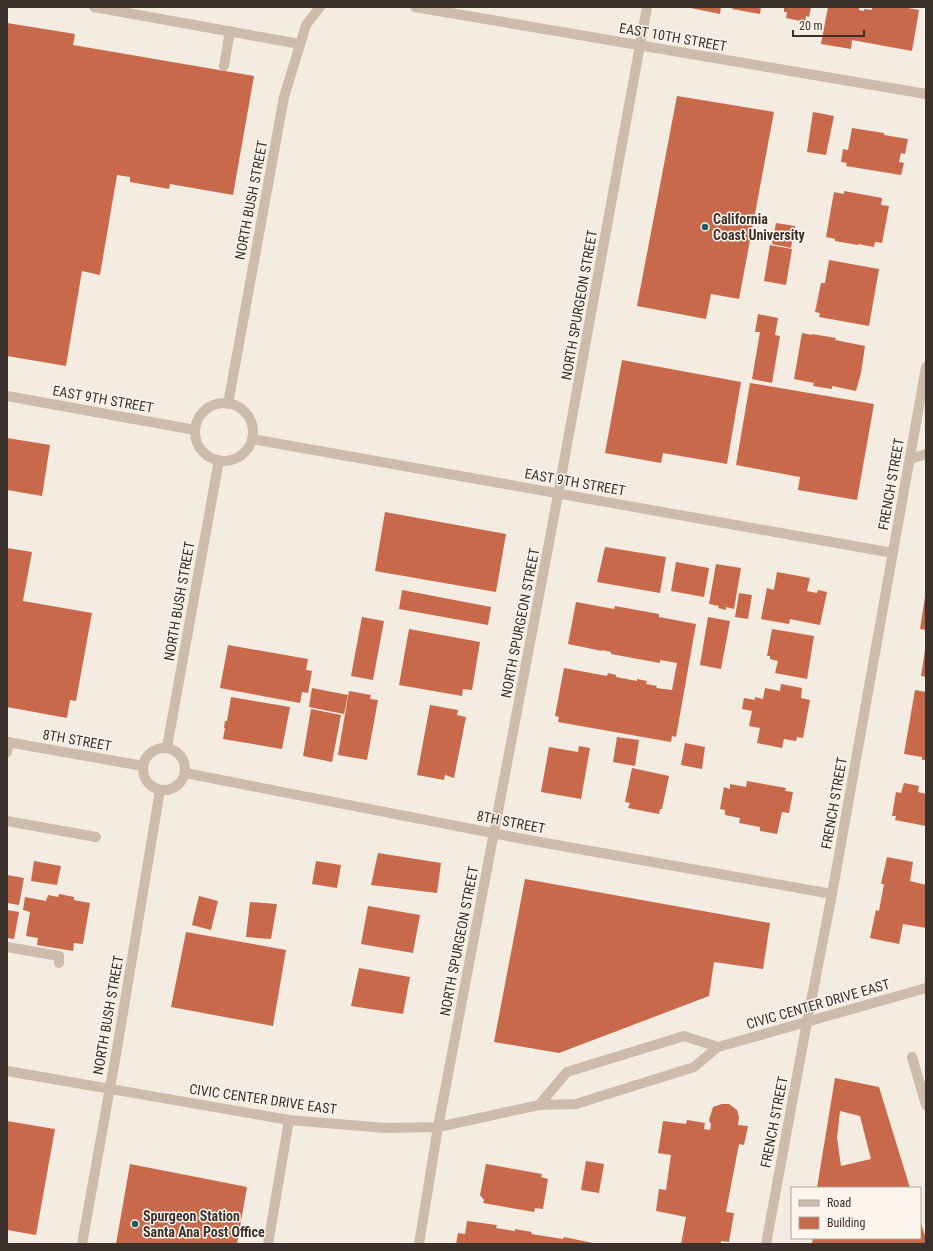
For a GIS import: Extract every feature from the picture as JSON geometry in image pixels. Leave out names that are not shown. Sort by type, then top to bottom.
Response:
[{"type":"street","points":[[94,7],[300,44]]},
{"type":"street","name":"NORTH BUSH STREET","points":[[228,404],[284,97],[306,25],[320,7]]},
{"type":"street","name":"EAST 10TH STREET","points":[[415,7],[926,94]]},
{"type":"street","name":"NORTH SPURGEON STREET","points":[[419,1244],[438,1127],[558,494],[647,7]]},
{"type":"street","points":[[224,66],[230,31]]},
{"type":"street","name":"FRENCH STREET","points":[[766,1244],[832,894],[926,367]]},
{"type":"street","name":"EAST 9TH STREET","points":[[7,396],[195,430]]},
{"type":"street","points":[[218,404],[228,404],[237,407],[244,412],[250,420],[252,439],[243,453],[228,461],[211,458],[204,453],[198,446],[195,438],[195,430],[197,420],[202,413],[210,407],[218,404]]},
{"type":"street","name":"EAST 9TH STREET","points":[[252,439],[893,553]]},
{"type":"street","points":[[910,460],[926,454]]},
{"type":"street","name":"NORTH BUSH STREET","points":[[167,747],[219,460]]},
{"type":"street","name":"8TH STREET","points":[[8,745],[143,766]]},
{"type":"street","points":[[167,747],[174,749],[180,754],[186,766],[186,773],[183,780],[172,789],[160,790],[152,786],[147,781],[143,774],[143,766],[148,754],[153,750],[167,747]]},
{"type":"street","name":"8TH STREET","points":[[186,773],[494,833],[832,894]]},
{"type":"street","name":"NORTH BUSH STREET","points":[[82,1244],[160,790]]},
{"type":"street","points":[[7,821],[96,837]]},
{"type":"street","points":[[7,946],[59,956],[58,963]]},
{"type":"street","name":"CIVIC CENTER DRIVE EAST","points":[[7,1071],[288,1120],[386,1128],[438,1127],[539,1104],[576,1104],[694,1067],[718,1048],[926,988]]},
{"type":"street","points":[[539,1104],[567,1072],[684,1036],[718,1048]]},
{"type":"street","points":[[912,1057],[926,1105]]},
{"type":"street","points":[[268,1244],[288,1120]]},
{"type":"building","points":[[686,7],[721,7],[720,14]]},
{"type":"building","points":[[733,7],[761,7],[760,14],[732,9]]},
{"type":"building","points":[[784,7],[811,7],[809,17],[806,16],[805,22],[786,18],[787,12],[784,12]]},
{"type":"building","points":[[828,7],[859,7],[859,10],[864,11],[864,9],[872,10],[872,7],[908,7],[919,10],[912,51],[852,40],[851,49],[821,44]]},
{"type":"building","points":[[7,23],[75,34],[73,45],[254,76],[233,195],[170,184],[169,189],[130,182],[130,177],[117,175],[100,275],[82,271],[66,366],[7,356]]},
{"type":"building","points":[[677,96],[774,112],[739,299],[711,294],[706,319],[637,306]]},
{"type":"building","points":[[813,112],[834,116],[826,155],[807,152]]},
{"type":"building","points":[[852,128],[884,133],[884,135],[908,139],[905,154],[901,153],[899,162],[904,163],[901,175],[846,166],[847,163],[841,162],[843,149],[848,150]]},
{"type":"building","points":[[844,191],[882,198],[881,205],[889,206],[882,243],[875,242],[874,247],[835,241],[835,239],[826,237],[834,192],[844,194]]},
{"type":"building","points":[[776,223],[795,226],[791,248],[772,244]]},
{"type":"building","points":[[770,245],[792,249],[786,285],[764,281]]},
{"type":"building","points":[[829,260],[879,269],[869,326],[819,317],[820,313],[815,312],[821,283],[825,283]]},
{"type":"building","points":[[758,314],[778,318],[775,335],[780,336],[772,383],[752,379],[760,332],[755,332]]},
{"type":"building","points":[[802,333],[836,338],[835,340],[865,346],[861,373],[856,391],[832,386],[832,389],[813,386],[814,383],[794,379]]},
{"type":"building","points":[[622,360],[741,382],[727,464],[663,453],[661,463],[605,453]]},
{"type":"building","points":[[750,383],[874,404],[857,500],[798,490],[800,477],[736,465]]},
{"type":"building","points":[[7,438],[50,445],[42,496],[7,490]]},
{"type":"building","points":[[385,512],[506,534],[496,592],[375,571]]},
{"type":"building","points":[[605,547],[666,557],[660,593],[597,582]]},
{"type":"building","points":[[7,548],[32,552],[23,601],[92,613],[76,701],[70,700],[67,718],[7,707]]},
{"type":"building","points":[[676,562],[709,568],[704,597],[671,591]]},
{"type":"building","points":[[716,564],[741,568],[734,609],[726,607],[726,610],[718,608],[719,606],[709,604]]},
{"type":"building","points":[[777,572],[810,578],[807,591],[817,593],[818,590],[827,592],[820,625],[790,619],[789,624],[761,619],[767,588],[774,590]]},
{"type":"building","points":[[402,590],[491,607],[488,625],[399,609]]},
{"type":"building","points":[[739,593],[752,595],[748,619],[735,617]]},
{"type":"building","points":[[926,597],[926,630],[920,629]]},
{"type":"building","points":[[576,602],[614,609],[615,606],[659,614],[659,617],[696,624],[676,737],[672,736],[671,742],[558,722],[559,717],[555,716],[564,668],[607,676],[608,673],[616,675],[616,677],[637,681],[637,679],[647,681],[646,684],[657,686],[656,688],[672,690],[677,663],[660,660],[660,663],[568,644]]},
{"type":"building","points":[[362,617],[384,621],[373,680],[351,676]]},
{"type":"building","points":[[708,617],[730,621],[721,669],[700,665]]},
{"type":"building","points":[[409,629],[480,642],[472,690],[463,689],[462,696],[399,685]]},
{"type":"building","points":[[772,629],[814,636],[807,679],[775,673],[778,661],[770,659],[770,656],[767,656]]},
{"type":"building","points":[[228,645],[308,659],[306,670],[312,671],[308,693],[302,692],[300,703],[220,688]]},
{"type":"building","points":[[926,650],[926,677],[921,676]]},
{"type":"building","points":[[781,684],[802,688],[801,698],[810,700],[803,738],[797,737],[796,741],[784,739],[782,748],[757,743],[760,728],[749,726],[752,711],[742,709],[744,698],[755,700],[755,697],[763,699],[765,688],[780,691]]},
{"type":"building","points":[[312,688],[348,695],[344,714],[309,707]]},
{"type":"building","points":[[915,690],[926,692],[926,760],[922,760],[922,757],[904,754]]},
{"type":"building","points":[[349,691],[371,695],[370,699],[378,700],[367,760],[338,755]]},
{"type":"building","points":[[231,697],[290,707],[282,749],[223,739],[225,721],[227,721]]},
{"type":"building","points":[[430,705],[458,710],[457,715],[466,717],[454,778],[445,775],[444,780],[417,775]]},
{"type":"building","points":[[311,709],[341,715],[332,762],[303,756]]},
{"type":"building","points":[[617,737],[639,740],[635,766],[613,762]]},
{"type":"building","points":[[685,743],[705,747],[702,769],[681,765]]},
{"type":"building","points":[[579,746],[590,748],[581,799],[541,792],[549,747],[578,752]]},
{"type":"building","points":[[632,768],[669,776],[662,809],[660,809],[659,814],[628,808],[630,803],[625,802]]},
{"type":"building","points":[[747,781],[786,788],[785,791],[793,792],[789,813],[782,812],[777,834],[760,831],[760,827],[739,823],[740,818],[725,815],[725,810],[720,809],[724,787],[730,789],[730,784],[746,787]]},
{"type":"building","points":[[904,783],[919,786],[918,792],[926,794],[926,826],[895,820],[896,816],[892,816],[896,792],[901,793]]},
{"type":"building","points":[[378,853],[441,863],[437,893],[371,885]]},
{"type":"building","points":[[887,857],[913,862],[910,881],[926,885],[926,928],[903,924],[899,944],[870,938],[876,910],[879,911],[884,884],[881,884]]},
{"type":"building","points":[[34,861],[61,866],[57,885],[31,881]]},
{"type":"building","points":[[316,861],[341,865],[337,888],[312,884]]},
{"type":"building","points":[[7,875],[24,878],[19,905],[7,903]]},
{"type":"building","points":[[525,879],[770,923],[763,969],[714,962],[709,996],[559,1053],[494,1042]]},
{"type":"building","points":[[59,894],[74,897],[74,900],[90,903],[83,944],[74,943],[73,951],[37,945],[38,938],[26,936],[30,912],[23,910],[25,897],[46,901],[48,895],[58,897]]},
{"type":"building","points":[[199,896],[218,901],[211,930],[192,925]]},
{"type":"building","points":[[250,902],[277,904],[271,939],[246,937]]},
{"type":"building","points":[[368,906],[420,915],[413,953],[361,944]]},
{"type":"building","points":[[7,910],[19,912],[14,939],[7,938]]},
{"type":"building","points":[[186,932],[286,950],[273,1026],[171,1007]]},
{"type":"building","points":[[359,968],[410,977],[403,1014],[351,1006]]},
{"type":"building","points":[[835,1078],[879,1087],[910,1187],[817,1187]],"holes":[[[840,1111],[860,1116],[871,1159],[841,1166],[837,1138]]]},
{"type":"building","points":[[722,1104],[729,1104],[737,1110],[739,1117],[738,1125],[748,1126],[744,1145],[739,1144],[726,1212],[734,1213],[729,1242],[721,1241],[721,1244],[681,1244],[686,1217],[656,1211],[659,1189],[666,1190],[671,1155],[658,1153],[663,1121],[686,1124],[687,1120],[705,1123],[704,1129],[710,1130],[711,1124],[709,1120],[713,1107]]},
{"type":"building","points":[[7,1121],[55,1129],[36,1235],[7,1230]]},
{"type":"building","points":[[586,1161],[604,1164],[599,1193],[581,1190]]},
{"type":"building","points":[[130,1164],[247,1187],[237,1244],[116,1244]]},
{"type":"building","points":[[486,1164],[542,1174],[541,1177],[548,1179],[543,1209],[535,1208],[534,1212],[483,1203],[484,1200],[480,1195]]},
{"type":"building","points":[[467,1221],[497,1225],[496,1228],[515,1231],[515,1229],[532,1232],[531,1234],[563,1239],[564,1237],[598,1244],[456,1244],[458,1233],[465,1234]]},
{"type":"building","points":[[921,1223],[926,1239],[926,1244],[812,1244],[813,1239],[921,1239]]},
{"type":"place","name":"California Coast University","points":[[705,227]]},
{"type":"place","name":"Spurgeon Station Santa Ana Post Office","points":[[135,1224]]}]
